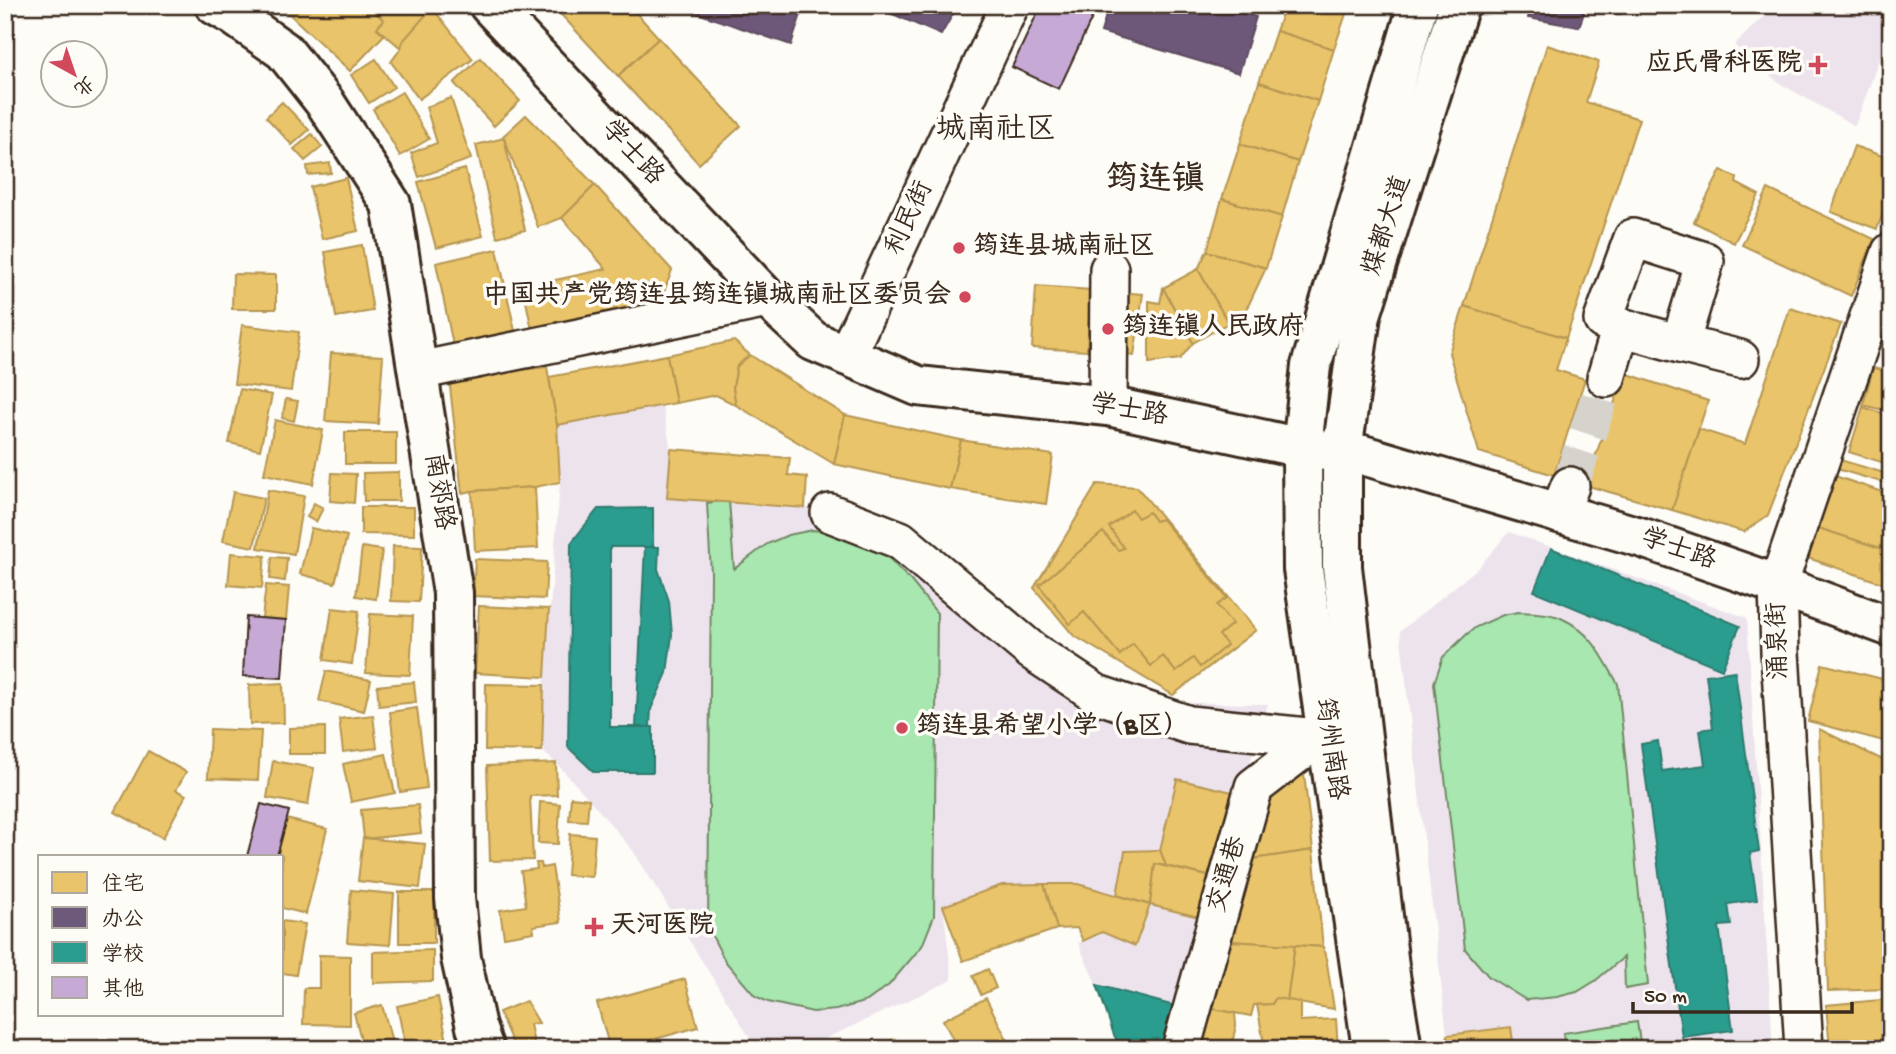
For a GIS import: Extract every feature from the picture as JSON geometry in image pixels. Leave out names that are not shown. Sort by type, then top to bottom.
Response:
[{"type":"main road","name":"南郊路","points":[[215,5],[284,51],[326,104],[391,204],[453,593],[455,898],[461,958],[476,1027],[484,1049]]},
{"type":"main road","name":"学士路","points":[[489,5],[768,299],[813,341],[846,356],[918,386],[1108,406],[1302,448],[1363,455],[1565,500],[1643,538],[1891,627]]},
{"type":"main road","name":"煤都大道","points":[[1302,448],[1311,366],[1418,5]]},
{"type":"main road","name":"煤都大道","points":[[1342,452],[1361,314],[1459,5]]},
{"type":"main road","name":"筠州南路","points":[[1302,448],[1303,569],[1372,1049]]},
{"type":"main road","name":"筠州南路","points":[[1342,452],[1342,567],[1390,975],[1402,1049]]},
{"type":"street","name":"利民街","points":[[846,356],[1010,5]]},
{"type":"street","points":[[1680,344],[1705,261],[1633,238],[1603,320],[1680,344],[1740,359]]},
{"type":"street","name":"涌泉街","points":[[1804,1049],[1778,585],[1891,252]]},
{"type":"street","points":[[1108,406],[1109,269]]},
{"type":"street","points":[[418,370],[768,299]]},
{"type":"street","points":[[1606,378],[1621,327]]},
{"type":"street","points":[[830,513],[900,540],[1032,651],[1097,694],[1189,725],[1327,739]]},
{"type":"street","name":"交通巷","points":[[1181,1049],[1254,787],[1302,750],[1327,739]]},
{"type":"shaded area","name":"应氏骨科医院","points":[[1775,5],[1891,5],[1891,47],[1884,46],[1855,126],[1779,83],[1734,45]]},
{"type":"shaded area","name":"筠连县希望小学（B区）","points":[[662,405],[671,449],[805,508],[861,507],[1062,658],[1148,702],[1268,704],[1241,794],[1177,780],[1160,850],[1125,852],[1117,895],[1078,884],[1002,885],[943,906],[952,980],[803,1049],[757,1049],[634,852],[589,799],[542,751],[544,685],[560,482],[557,425]]},
{"type":"shaded area","points":[[1509,532],[1747,618],[1773,1049],[1514,1049],[1511,1027],[1447,1035],[1400,631],[1478,568]]},
{"type":"shaded area","points":[[1150,905],[1207,919],[1182,1008],[1122,1049],[1078,943],[1102,932],[1135,945]]},
{"type":"green space","points":[[729,500],[734,569],[767,544],[788,535],[813,530],[849,535],[886,555],[937,613],[934,916],[922,946],[889,985],[867,1001],[836,1010],[813,1012],[768,1002],[755,996],[725,961],[708,928],[711,573],[707,503]]},
{"type":"green space","points":[[1518,612],[1551,615],[1581,630],[1595,646],[1618,684],[1648,985],[1625,989],[1624,957],[1577,992],[1526,1000],[1489,977],[1465,949],[1434,683],[1443,657],[1466,635],[1476,627],[1503,615]]},
{"type":"green space","points":[[1637,1022],[1641,1049],[1565,1049],[1563,1033]]},
{"type":"building: 住宅","points":[[290,5],[367,5],[384,20],[377,28],[384,35],[350,71],[285,10]]},
{"type":"building: 住宅","points":[[367,5],[429,5],[434,10],[401,48],[377,28],[384,20]]},
{"type":"building: 住宅","points":[[629,5],[659,38],[618,76],[553,6]]},
{"type":"building: 住宅","points":[[1285,5],[1349,5],[1334,49],[1276,31]]},
{"type":"building: 住宅","points":[[430,10],[434,10],[473,59],[419,99],[391,62],[403,41]]},
{"type":"building: 住宅","points":[[1276,31],[1334,49],[1318,101],[1259,82]]},
{"type":"building: 住宅","points":[[659,38],[741,126],[699,164],[618,76]]},
{"type":"building: 住宅","points":[[1547,45],[1599,62],[1586,102],[1639,119],[1566,338],[1464,306]]},
{"type":"building: 住宅","points":[[480,58],[520,101],[494,126],[454,83]]},
{"type":"building: 住宅","points":[[376,59],[394,87],[369,103],[351,75]]},
{"type":"building: 住宅","points":[[1259,82],[1318,101],[1298,162],[1240,144]]},
{"type":"building: 住宅","points":[[402,92],[429,139],[400,156],[373,109]]},
{"type":"building: 住宅","points":[[451,98],[471,159],[419,177],[411,153],[437,143],[426,107]]},
{"type":"building: 住宅","points":[[282,102],[309,130],[292,145],[266,117]]},
{"type":"building: 住宅","points":[[526,115],[595,185],[562,218],[538,227],[502,137]]},
{"type":"building: 住宅","points":[[312,134],[322,147],[305,161],[294,149]]},
{"type":"building: 住宅","points":[[504,138],[525,230],[497,237],[476,145]]},
{"type":"building: 住宅","points":[[1240,144],[1298,162],[1282,217],[1222,199]]},
{"type":"building: 住宅","points":[[1854,146],[1891,159],[1891,192],[1877,229],[1831,212]]},
{"type":"building: 住宅","points":[[330,163],[331,173],[308,175],[307,166]]},
{"type":"building: 住宅","points":[[465,169],[483,236],[436,248],[418,182]]},
{"type":"building: 住宅","points":[[1721,170],[1737,178],[1736,183],[1759,195],[1734,243],[1694,222]]},
{"type":"building: 住宅","points":[[346,178],[358,231],[322,239],[310,187]]},
{"type":"building: 住宅","points":[[595,185],[672,270],[660,303],[532,330],[523,287],[606,269],[562,218]]},
{"type":"building: 住宅","points":[[1768,189],[1874,239],[1851,296],[1742,245]]},
{"type":"building: 住宅","points":[[1222,199],[1282,217],[1266,268],[1207,251]]},
{"type":"building: 住宅","points":[[362,245],[373,311],[336,317],[325,252]]},
{"type":"building: 住宅","points":[[497,249],[515,331],[453,345],[436,263]]},
{"type":"building: 住宅","points":[[1207,251],[1266,268],[1241,317],[1228,323],[1198,269]]},
{"type":"building: 住宅","points":[[1198,269],[1228,323],[1193,343],[1163,288]]},
{"type":"building: 住宅","points":[[233,274],[276,275],[276,309],[232,309]]},
{"type":"building: 住宅","points":[[1036,286],[1091,290],[1087,351],[1032,348]]},
{"type":"building: 住宅","points":[[1163,288],[1193,343],[1180,359],[1149,363],[1149,301],[1160,303]]},
{"type":"building: 住宅","points":[[1091,290],[1143,294],[1134,356],[1087,351]]},
{"type":"building: 住宅","points":[[1464,306],[1566,338],[1556,370],[1585,379],[1554,475],[1479,452],[1449,353]]},
{"type":"building: 住宅","points":[[1790,308],[1841,324],[1768,515],[1744,532],[1672,510],[1699,429],[1745,444]]},
{"type":"building: 住宅","points":[[242,325],[299,332],[291,391],[234,384]]},
{"type":"building: 住宅","points":[[734,341],[750,355],[737,366],[733,388],[736,405],[716,395],[676,403],[667,355]]},
{"type":"building: 住宅","points":[[331,353],[383,356],[378,424],[325,421]]},
{"type":"building: 住宅","points":[[667,355],[676,403],[557,425],[549,377]]},
{"type":"building: 住宅","points":[[750,355],[845,415],[834,464],[736,405],[733,388],[737,366]]},
{"type":"building: 住宅","points":[[547,367],[557,425],[560,482],[535,487],[462,493],[449,378]]},
{"type":"building: 住宅","points":[[1873,368],[1891,372],[1891,412],[1863,405]]},
{"type":"building: 住宅","points":[[1625,373],[1708,401],[1672,510],[1585,485]]},
{"type":"building: 住宅","points":[[240,389],[272,395],[260,450],[229,443]]},
{"type":"building: 住宅","points":[[286,399],[298,401],[294,421],[282,418]]},
{"type":"building: 住宅","points":[[1863,407],[1891,416],[1891,465],[1849,452]]},
{"type":"building: 住宅","points":[[845,415],[961,440],[950,489],[834,464]]},
{"type":"building: 住宅","points":[[275,420],[323,430],[313,484],[264,474]]},
{"type":"building: 住宅","points":[[345,432],[396,432],[396,464],[345,464]]},
{"type":"building: 住宅","points":[[961,440],[1053,455],[1046,504],[950,489]]},
{"type":"building: 住宅","points":[[671,449],[790,458],[788,475],[807,477],[805,508],[667,498]]},
{"type":"building: 住宅","points":[[1840,460],[1891,475],[1891,485],[1837,469]]},
{"type":"building: 住宅","points":[[399,472],[399,501],[364,501],[363,473]]},
{"type":"building: 住宅","points":[[332,473],[356,474],[354,503],[330,501]]},
{"type":"building: 住宅","points":[[1835,476],[1891,495],[1891,515],[1880,548],[1818,528]]},
{"type":"building: 住宅","points":[[1097,484],[1137,487],[1256,630],[1173,695],[1073,635],[1034,588]]},
{"type":"building: 住宅","points":[[535,487],[538,548],[475,551],[472,491]]},
{"type":"building: 住宅","points":[[268,490],[304,496],[294,554],[258,548]]},
{"type":"building: 住宅","points":[[233,492],[264,498],[254,547],[223,541]]},
{"type":"building: 住宅","points":[[314,503],[323,508],[316,522],[307,517]]},
{"type":"building: 住宅","points":[[361,507],[414,507],[414,535],[361,534]]},
{"type":"building: 住宅","points":[[1132,510],[1138,518],[1149,512],[1155,521],[1162,519],[1227,598],[1217,605],[1232,624],[1219,635],[1227,645],[1200,667],[1193,658],[1176,672],[1163,656],[1151,666],[1133,644],[1120,655],[1084,612],[1070,624],[1039,585],[1103,532],[1118,550],[1124,548],[1109,527]]},
{"type":"building: 住宅","points":[[1891,515],[1891,586],[1808,558],[1818,528],[1880,548]]},
{"type":"building: 住宅","points":[[311,528],[347,536],[335,583],[300,574]]},
{"type":"building: 住宅","points":[[393,546],[422,547],[419,602],[391,601]]},
{"type":"building: 住宅","points":[[362,547],[382,550],[376,599],[356,596]]},
{"type":"building: 住宅","points":[[231,553],[265,556],[262,588],[228,585]]},
{"type":"building: 住宅","points":[[272,557],[287,558],[285,581],[270,579]]},
{"type":"building: 住宅","points":[[475,559],[547,562],[545,599],[473,596]]},
{"type":"building: 住宅","points":[[266,585],[289,587],[286,620],[262,618]]},
{"type":"building: 住宅","points":[[479,606],[549,609],[545,677],[475,673]]},
{"type":"building: 住宅","points":[[332,608],[359,611],[352,664],[324,660]]},
{"type":"building: 住宅","points":[[370,614],[413,616],[410,675],[366,673]]},
{"type":"building: 住宅","points":[[1822,664],[1891,681],[1891,743],[1808,721]]},
{"type":"building: 住宅","points":[[326,671],[371,680],[364,711],[319,701]]},
{"type":"building: 住宅","points":[[414,682],[416,702],[379,706],[377,686]]},
{"type":"building: 住宅","points":[[283,683],[284,723],[250,724],[249,685]]},
{"type":"building: 住宅","points":[[486,684],[544,685],[542,751],[485,750]]},
{"type":"building: 住宅","points":[[417,708],[427,788],[400,792],[390,712]]},
{"type":"building: 住宅","points":[[373,715],[377,748],[343,752],[339,719]]},
{"type":"building: 住宅","points":[[325,727],[325,754],[289,754],[289,728]]},
{"type":"building: 住宅","points":[[210,729],[261,731],[258,780],[208,778]]},
{"type":"building: 住宅","points":[[1819,729],[1891,764],[1891,989],[1828,991]]},
{"type":"building: 住宅","points":[[148,751],[186,772],[176,790],[186,795],[163,838],[115,812]]},
{"type":"building: 住宅","points":[[386,754],[395,793],[351,802],[343,764]]},
{"type":"building: 住宅","points":[[273,761],[314,768],[308,805],[267,798]]},
{"type":"building: 住宅","points":[[556,763],[557,795],[530,796],[533,860],[490,861],[487,766]]},
{"type":"building: 住宅","points":[[1304,774],[1313,850],[1253,859],[1260,815],[1276,777]]},
{"type":"building: 住宅","points":[[1177,779],[1241,794],[1221,879],[1166,866],[1160,850]]},
{"type":"building: 住宅","points":[[571,797],[589,799],[587,821],[569,820]]},
{"type":"building: 住宅","points":[[540,802],[560,804],[558,844],[538,843]]},
{"type":"building: 住宅","points":[[418,805],[421,833],[364,839],[361,810]]},
{"type":"building: 住宅","points":[[286,819],[327,829],[306,914],[284,908],[284,855],[277,855]]},
{"type":"building: 住宅","points":[[570,834],[595,836],[592,877],[567,875]]},
{"type":"building: 住宅","points":[[363,838],[425,844],[420,888],[358,881]]},
{"type":"building: 住宅","points":[[1160,850],[1166,866],[1155,864],[1150,905],[1117,895],[1125,851]]},
{"type":"building: 住宅","points":[[1313,850],[1323,947],[1229,941],[1253,859]]},
{"type":"building: 住宅","points":[[536,863],[541,863],[542,868],[552,866],[561,922],[533,926],[534,932],[504,937],[500,910],[526,906],[521,871],[537,869]]},
{"type":"building: 住宅","points":[[1155,864],[1221,879],[1207,919],[1150,905]]},
{"type":"building: 住宅","points":[[1044,884],[1078,884],[1150,905],[1135,946],[1102,932],[1083,941],[1077,928],[1057,929]]},
{"type":"building: 住宅","points":[[1044,884],[1057,929],[963,961],[943,906],[1002,885]]},
{"type":"building: 住宅","points":[[351,890],[394,894],[390,945],[347,942]]},
{"type":"building: 住宅","points":[[399,892],[434,892],[434,943],[399,943]]},
{"type":"building: 住宅","points":[[284,921],[305,924],[296,975],[284,973]]},
{"type":"building: 住宅","points":[[1229,941],[1295,945],[1287,1001],[1276,998],[1272,1004],[1254,1005],[1251,1016],[1208,1008]]},
{"type":"building: 住宅","points":[[1295,945],[1323,947],[1334,1009],[1287,1001]]},
{"type":"building: 住宅","points":[[433,950],[433,981],[373,983],[373,952]]},
{"type":"building: 住宅","points":[[319,955],[350,956],[350,1025],[303,1024],[304,988],[319,988]]},
{"type":"building: 住宅","points":[[988,969],[996,988],[981,995],[973,976]]},
{"type":"building: 住宅","points":[[685,979],[698,1027],[620,1049],[610,1049],[597,1003]]},
{"type":"building: 住宅","points":[[438,997],[447,1041],[406,1049],[397,1006]]},
{"type":"building: 住宅","points":[[986,998],[1012,1049],[958,1049],[943,1020]]},
{"type":"building: 住宅","points":[[1276,998],[1300,1002],[1300,1021],[1336,1019],[1338,1049],[1265,1049],[1257,1005],[1272,1004]]},
{"type":"building: 住宅","points":[[1891,999],[1891,1049],[1830,1049],[1826,1005]]},
{"type":"building: 住宅","points":[[526,1001],[539,1023],[530,1024],[535,1049],[515,1049],[499,1012]]},
{"type":"building: 住宅","points":[[382,1005],[394,1049],[344,1049],[343,1044],[361,1039],[354,1013]]},
{"type":"building: 住宅","points":[[1208,1008],[1235,1013],[1236,1025],[1231,1049],[1195,1049]]},
{"type":"building: 住宅","points":[[1511,1027],[1514,1049],[1449,1049],[1447,1035]]},
{"type":"building: 住宅","points":[[895,1039],[899,1049],[875,1049]]},
{"type":"building: 办公","points":[[684,5],[804,5],[791,45],[688,10]]},
{"type":"building: 办公","points":[[872,5],[958,5],[941,35]]},
{"type":"building: 办公","points":[[1109,5],[1216,5],[1256,17],[1239,73],[1101,32]]},
{"type":"building: 办公","points":[[1531,5],[1660,5],[1619,14],[1585,10],[1579,27],[1528,18]]},
{"type":"building: 学校","points":[[653,508],[653,547],[610,547],[610,727],[653,727],[653,772],[594,772],[568,747],[571,543],[598,509]]},
{"type":"building: 学校","points":[[645,547],[659,547],[658,569],[669,601],[672,635],[667,673],[651,709],[650,727],[636,727]]},
{"type":"building: 学校","points":[[1551,548],[1740,626],[1722,669],[1534,591]]},
{"type":"building: 学校","points":[[1735,671],[1759,851],[1750,853],[1757,900],[1728,904],[1731,925],[1719,926],[1733,1030],[1682,1037],[1641,744],[1658,741],[1662,771],[1705,765],[1700,730],[1713,728],[1706,675]]},
{"type":"building: 学校","points":[[1097,985],[1182,1008],[1172,1049],[1122,1049],[1114,1035]]},
{"type":"building: 其他","points":[[1041,5],[1098,5],[1059,89],[1012,67]]},
{"type":"building: 其他","points":[[246,617],[286,620],[282,678],[243,676]]},
{"type":"building: 其他","points":[[261,804],[289,811],[277,855],[247,855]]},
{"type":"tunnel","points":[[1570,486],[1606,378]]},
{"type":"place","name":"应氏骨科医院","points":[[1818,65]]},
{"type":"place","name":"筠连县城南社区","points":[[959,248]]},
{"type":"place","name":"中国共产党筠连县筠连镇城南社区委员会","points":[[965,297]]},
{"type":"place","name":"筠连镇人民政府","points":[[1108,329]]},
{"type":"place","name":"筠连县希望小学（B区）","points":[[902,728]]},
{"type":"place","name":"天河医院","points":[[594,927]]},
{"type":"district","name":"城南社区","points":[[996,131]]},
{"type":"district","name":"筠连镇","points":[[1155,182]]}]
